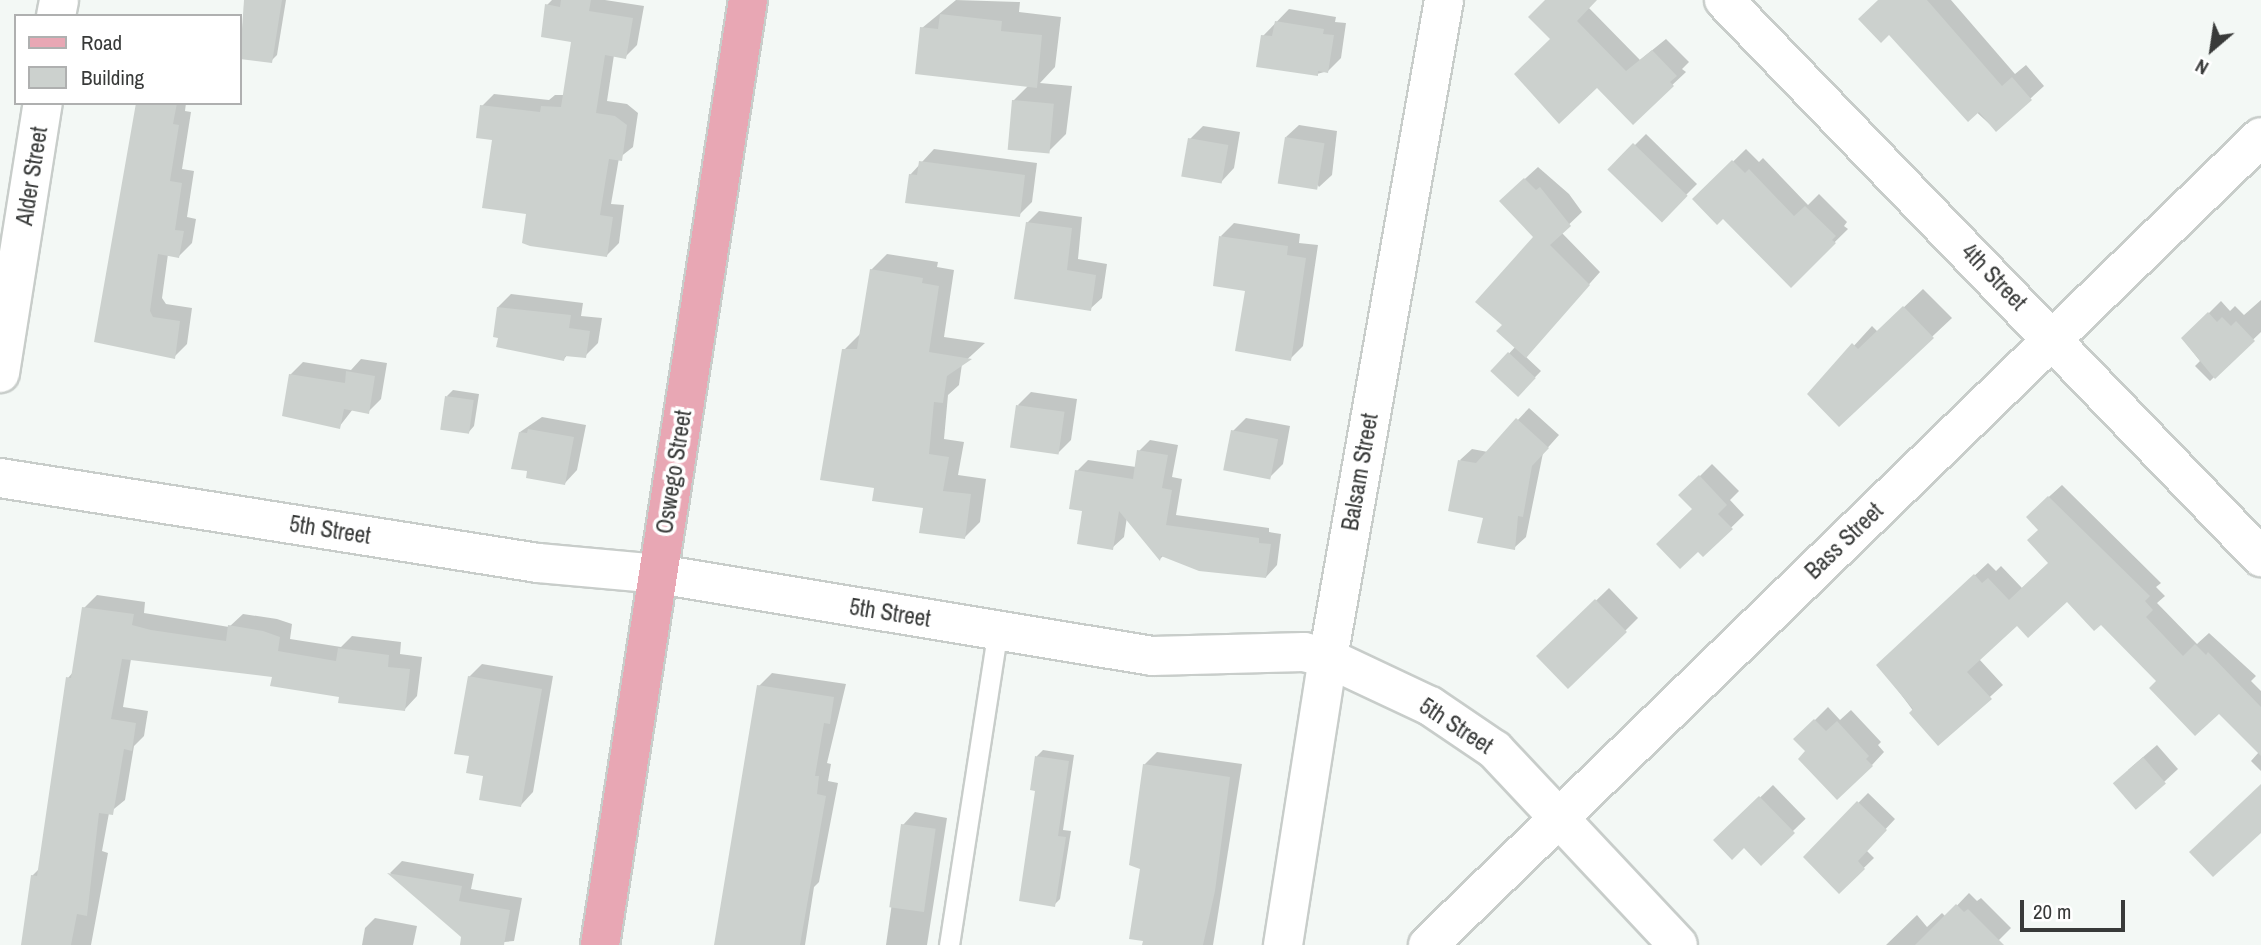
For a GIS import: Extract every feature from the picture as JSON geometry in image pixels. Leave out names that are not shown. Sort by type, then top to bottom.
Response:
[{"type":"main road","name":"Oswego Street","points":[[600,945],[748,0]]},
{"type":"street","name":"Balsam Street","points":[[1283,945],[1328,657],[1444,0]]},
{"type":"street","name":"4th Street","points":[[1724,0],[2261,557]]},
{"type":"street","name":"Alder Street","points":[[0,373],[43,105]]},
{"type":"street","name":"Bass Street","points":[[1428,945],[2261,137]]},
{"type":"street","name":"5th Street","points":[[0,478],[538,564],[658,575],[1152,656],[1304,653],[1328,657],[1430,706],[1495,750],[1678,945]]},
{"type":"lane","points":[[949,945],[998,630]]},
{"type":"building","points":[[244,0],[282,0],[272,63],[242,59]]},
{"type":"building","points":[[561,0],[591,0],[589,11],[633,18],[626,59],[605,55],[596,113],[615,116],[627,125],[622,161],[609,159],[600,215],[613,217],[607,257],[522,243],[526,214],[482,208],[492,140],[476,138],[480,105],[540,112],[541,106],[561,107],[571,42],[541,37],[545,4],[560,7]]},
{"type":"building","points":[[1545,0],[1597,0],[1577,21],[1626,71],[1652,50],[1677,76],[1670,82],[1674,86],[1633,125],[1597,88],[1559,124],[1514,74],[1550,39],[1528,17]]},
{"type":"building","points":[[1878,0],[1927,0],[2002,86],[2012,77],[2032,100],[1996,132],[1979,112],[1968,122],[1889,35],[1881,43],[1858,19]]},
{"type":"building","points":[[940,14],[1002,21],[1001,31],[1042,35],[1037,88],[915,74],[920,27],[938,29]]},
{"type":"building","points":[[1275,21],[1324,29],[1323,34],[1334,35],[1328,73],[1318,71],[1318,76],[1256,67],[1261,35],[1272,36]]},
{"type":"building","points":[[1012,100],[1054,104],[1049,153],[1008,150]]},
{"type":"building","points":[[136,105],[177,105],[173,124],[179,125],[170,181],[182,183],[175,230],[184,231],[179,258],[158,254],[150,311],[153,317],[180,321],[175,359],[94,342]]},
{"type":"building","points":[[1285,137],[1325,143],[1317,190],[1278,183]]},
{"type":"building","points":[[1188,138],[1228,145],[1222,184],[1181,176]]},
{"type":"building","points":[[1633,143],[1688,196],[1662,222],[1607,170]]},
{"type":"building","points":[[1732,160],[1745,173],[1749,169],[1794,216],[1805,206],[1836,236],[1832,240],[1836,243],[1791,288],[1723,219],[1717,225],[1692,199]]},
{"type":"building","points":[[919,161],[1025,175],[1020,217],[905,203],[909,174],[917,175]]},
{"type":"building","points":[[1524,178],[1536,190],[1540,187],[1571,226],[1550,245],[1590,285],[1526,358],[1496,331],[1502,325],[1475,302],[1533,237],[1499,201]]},
{"type":"building","points":[[1026,222],[1072,228],[1067,270],[1096,275],[1091,311],[1014,299]]},
{"type":"building","points":[[1219,236],[1288,246],[1287,255],[1306,258],[1291,361],[1235,351],[1245,291],[1213,286]]},
{"type":"building","points":[[870,269],[923,278],[922,283],[939,286],[929,352],[972,359],[947,376],[943,403],[934,402],[929,454],[949,457],[943,491],[971,494],[965,539],[919,533],[923,508],[872,501],[874,488],[820,480],[842,349],[857,349]]},
{"type":"building","points":[[1903,306],[1934,338],[1839,427],[1807,394],[1852,343],[1858,349]]},
{"type":"building","points":[[497,307],[571,315],[569,328],[590,331],[586,358],[565,356],[564,361],[496,347],[498,338],[493,337]]},
{"type":"building","points":[[2208,312],[2217,322],[2222,317],[2231,326],[2236,321],[2255,341],[2215,379],[2181,338]]},
{"type":"building","points":[[1508,352],[1536,378],[1518,397],[1490,371]]},
{"type":"building","points":[[346,371],[375,376],[369,414],[344,409],[340,429],[282,416],[289,374],[345,383]]},
{"type":"building","points":[[445,396],[474,400],[469,434],[440,430]]},
{"type":"building","points":[[1016,405],[1065,412],[1059,454],[1010,448]]},
{"type":"building","points":[[1516,418],[1549,448],[1532,466],[1523,517],[1518,516],[1515,550],[1477,543],[1483,518],[1448,511],[1458,460],[1476,463]]},
{"type":"building","points":[[528,429],[574,437],[565,485],[526,478],[527,471],[511,469],[519,432],[527,433]]},
{"type":"building","points":[[1231,430],[1278,439],[1270,479],[1223,470]]},
{"type":"building","points":[[1137,450],[1168,455],[1162,488],[1172,490],[1166,525],[1259,538],[1259,543],[1271,544],[1266,578],[1199,571],[1161,556],[1160,561],[1119,511],[1113,550],[1077,544],[1082,511],[1069,509],[1075,470],[1133,479]]},
{"type":"building","points":[[1699,475],[1727,505],[1718,514],[1733,529],[1703,557],[1698,552],[1680,569],[1656,544],[1692,509],[1678,495]]},
{"type":"building","points":[[2048,496],[2150,596],[2145,601],[2153,610],[2146,617],[2183,656],[2195,644],[2206,655],[2208,652],[2261,707],[2261,756],[2219,714],[2195,736],[2149,688],[2156,681],[2101,625],[2094,631],[2067,602],[2028,638],[2017,626],[1967,672],[1992,699],[1938,746],[1909,713],[1913,709],[1876,665],[1974,574],[1982,583],[1988,578],[2009,600],[2048,563],[2027,540],[2038,530],[2026,517]]},
{"type":"building","points":[[1595,599],[1627,632],[1568,689],[1536,656]]},
{"type":"building","points":[[82,607],[134,614],[132,625],[151,630],[226,641],[228,625],[263,631],[280,637],[278,651],[336,661],[338,648],[389,655],[388,667],[410,669],[405,711],[338,703],[339,697],[270,686],[272,677],[122,659],[111,719],[136,723],[132,751],[124,749],[113,815],[99,813],[87,916],[77,914],[71,945],[21,945],[31,875],[37,876],[66,677],[71,678]]},
{"type":"building","points":[[468,676],[542,689],[521,807],[479,800],[483,776],[466,773],[469,756],[454,754]]},
{"type":"building","points":[[757,685],[834,697],[830,724],[824,723],[815,776],[819,776],[817,794],[826,796],[800,945],[714,945]]},
{"type":"building","points":[[1814,719],[1826,731],[1837,721],[1869,756],[1866,759],[1873,766],[1837,800],[1798,759],[1805,751],[1793,739]]},
{"type":"building","points":[[1035,756],[1069,761],[1058,836],[1066,837],[1055,907],[1019,901],[1035,791],[1030,790]]},
{"type":"building","points":[[2143,757],[2166,783],[2136,810],[2113,783]]},
{"type":"building","points":[[1143,764],[1230,777],[1215,891],[1203,945],[1142,945],[1143,941],[1129,939],[1140,869],[1129,865]]},
{"type":"building","points":[[2261,784],[2261,833],[2213,877],[2189,852]]},
{"type":"building","points":[[1759,796],[1795,833],[1761,866],[1744,848],[1732,860],[1713,840]]},
{"type":"building","points":[[1857,801],[1887,830],[1858,861],[1865,869],[1839,894],[1803,857]]},
{"type":"building","points":[[901,824],[936,829],[924,912],[889,907]]},
{"type":"building","points":[[387,873],[462,886],[459,901],[510,910],[504,945],[460,945],[461,937]]},
{"type":"building","points":[[1956,904],[1964,912],[1968,909],[2004,945],[1915,945]]}]
